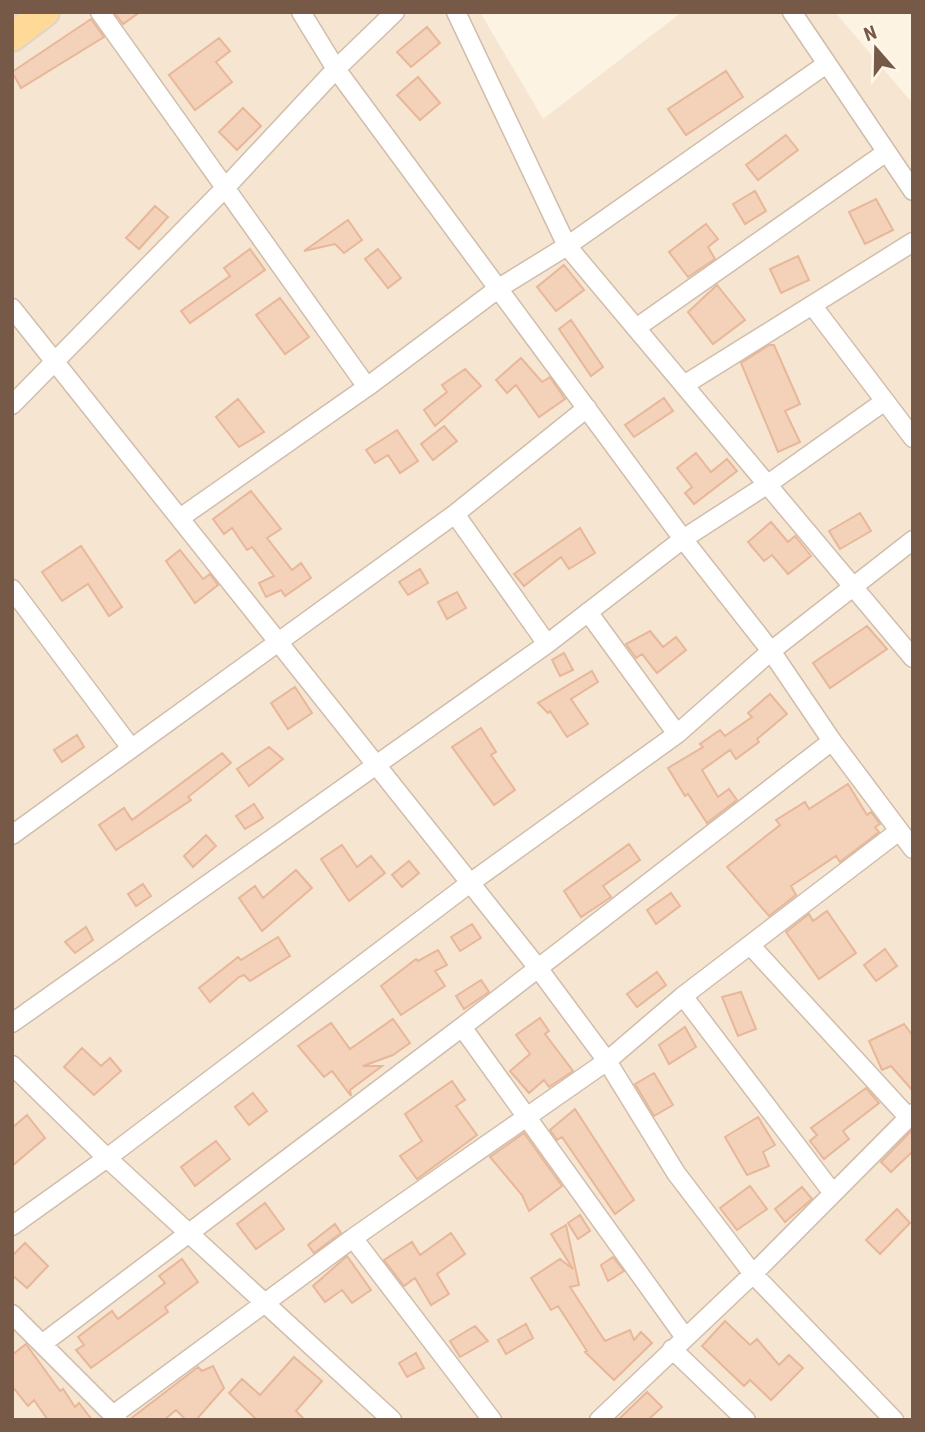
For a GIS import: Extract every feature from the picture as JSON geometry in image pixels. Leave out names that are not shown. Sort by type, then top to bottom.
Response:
[{"type":"main road","points":[[12,37],[45,12]]},
{"type":"street","points":[[100,12],[367,387]]},
{"type":"street","points":[[300,12],[336,69],[683,538],[771,651],[832,741],[913,849]]},
{"type":"street","points":[[12,405],[394,12]]},
{"type":"street","points":[[456,12],[567,246],[913,658]]},
{"type":"street","points":[[792,12],[825,65],[913,191]]},
{"type":"street","points":[[180,518],[367,387],[499,288],[567,246],[825,65]]},
{"type":"street","points":[[636,328],[885,153]]},
{"type":"street","points":[[684,385],[913,242]]},
{"type":"street","points":[[812,305],[913,438]]},
{"type":"street","points":[[12,308],[538,968],[607,1061],[676,1173],[753,1274],[894,1420]]},
{"type":"street","points":[[12,1023],[375,763],[547,644],[683,538],[768,484],[885,401]]},
{"type":"street","points":[[12,835],[455,514],[587,408]]},
{"type":"street","points":[[455,514],[547,644]]},
{"type":"street","points":[[12,1226],[107,1158],[470,883],[677,734],[771,651],[913,540]]},
{"type":"street","points":[[12,590],[131,748]]},
{"type":"street","points":[[588,612],[677,734]]},
{"type":"street","points":[[42,1343],[462,1027],[832,741]]},
{"type":"street","points":[[12,1314],[116,1417],[264,1303],[607,1061],[683,996],[899,831]]},
{"type":"street","points":[[601,1419],[678,1342],[753,1274],[910,1115],[751,946]]},
{"type":"street","points":[[683,996],[832,1192]]},
{"type":"street","points":[[462,1027],[528,1116],[678,1342],[746,1420]]},
{"type":"street","points":[[12,1065],[107,1158],[393,1420]]},
{"type":"street","points":[[354,1238],[492,1420]]},
{"type":"shaded area","points":[[12,12],[480,12],[543,119],[682,12],[835,12],[913,104],[913,1420],[12,1420]]},
{"type":"building","points":[[114,12],[140,12],[123,24]]},
{"type":"building","points":[[91,19],[104,37],[21,88],[12,72]]},
{"type":"building","points":[[427,27],[440,43],[411,67],[397,52]]},
{"type":"building","points":[[219,38],[230,51],[216,62],[232,82],[195,110],[169,75]]},
{"type":"building","points":[[726,71],[743,97],[686,135],[668,109]]},
{"type":"building","points":[[418,77],[440,103],[420,120],[397,95]]},
{"type":"building","points":[[243,108],[261,126],[237,150],[219,132]]},
{"type":"building","points":[[786,135],[798,150],[758,180],[746,165]]},
{"type":"building","points":[[755,191],[766,211],[745,224],[733,204]]},
{"type":"building","points":[[876,199],[893,230],[865,244],[849,212]]},
{"type":"building","points":[[155,206],[168,217],[139,249],[126,238]]},
{"type":"building","points":[[348,220],[362,240],[344,253],[335,244],[304,251]]},
{"type":"building","points":[[706,224],[718,239],[708,247],[715,259],[688,277],[669,252]]},
{"type":"building","points":[[250,249],[265,270],[190,323],[181,311],[230,276],[224,268]]},
{"type":"building","points":[[378,249],[401,278],[388,288],[365,259]]},
{"type":"building","points":[[798,256],[809,280],[781,293],[770,269]]},
{"type":"building","points":[[564,265],[584,290],[556,311],[537,287]]},
{"type":"building","points":[[717,285],[745,320],[713,344],[688,312]]},
{"type":"building","points":[[280,298],[309,337],[285,354],[256,315]]},
{"type":"building","points":[[571,320],[603,367],[591,376],[559,329]]},
{"type":"building","points":[[769,345],[774,345],[800,404],[785,411],[800,442],[778,452],[741,363]]},
{"type":"building","points":[[521,358],[542,382],[550,377],[565,399],[539,417],[516,385],[507,393],[496,380]]},
{"type":"building","points":[[465,369],[481,386],[435,426],[424,410],[447,392],[442,385]]},
{"type":"building","points":[[664,398],[673,411],[634,437],[625,425]]},
{"type":"building","points":[[238,399],[264,432],[239,447],[216,417]]},
{"type":"building","points":[[444,426],[457,441],[433,460],[421,444]]},
{"type":"building","points":[[397,430],[418,461],[400,473],[388,455],[375,463],[366,450]]},
{"type":"building","points":[[696,453],[711,472],[727,459],[737,471],[694,504],[685,493],[692,487],[677,468]]},
{"type":"building","points":[[251,491],[281,529],[267,538],[292,570],[301,563],[311,578],[285,596],[281,590],[266,597],[259,583],[274,576],[252,547],[247,550],[232,528],[224,534],[213,519]]},
{"type":"building","points":[[860,513],[871,531],[840,549],[829,531]]},
{"type":"building","points":[[771,522],[788,542],[795,536],[811,556],[788,574],[772,555],[764,561],[748,542]]},
{"type":"building","points":[[580,528],[595,553],[569,569],[561,557],[524,586],[514,574]]},
{"type":"building","points":[[81,546],[122,607],[109,616],[88,584],[62,601],[42,572]]},
{"type":"building","points":[[180,550],[203,579],[210,574],[218,585],[195,603],[166,561]]},
{"type":"building","points":[[420,569],[428,583],[408,595],[399,582]]},
{"type":"building","points":[[457,592],[466,608],[447,619],[438,602]]},
{"type":"building","points":[[867,626],[887,649],[830,688],[813,663]]},
{"type":"building","points":[[650,631],[663,647],[676,637],[686,650],[657,673],[642,654],[636,658],[626,644]]},
{"type":"building","points":[[564,653],[573,670],[560,676],[552,660]]},
{"type":"building","points":[[592,671],[598,682],[571,699],[588,724],[567,737],[550,711],[548,713],[538,703]]},
{"type":"building","points":[[295,687],[312,713],[288,729],[271,703]]},
{"type":"building","points":[[770,694],[787,714],[757,739],[759,742],[736,759],[730,750],[702,770],[718,797],[729,789],[737,800],[707,823],[688,794],[685,796],[668,768],[703,747],[700,744],[720,730],[725,736],[752,717],[748,713]]},
{"type":"building","points":[[481,728],[496,752],[491,755],[515,790],[494,805],[452,747]]},
{"type":"building","points":[[77,735],[84,747],[62,762],[54,750]]},
{"type":"building","points":[[269,747],[283,759],[249,786],[237,769]]},
{"type":"building","points":[[222,753],[231,763],[188,797],[191,800],[116,850],[99,825],[124,808],[132,820]]},
{"type":"building","points":[[848,784],[867,815],[871,812],[880,824],[875,827],[879,832],[840,862],[836,856],[791,886],[796,895],[769,916],[727,867],[780,825],[776,820],[805,802],[809,809]]},
{"type":"building","points":[[254,804],[263,818],[245,829],[236,816]]},
{"type":"building","points":[[206,835],[216,846],[193,867],[184,856]]},
{"type":"building","points":[[629,844],[640,860],[603,886],[611,897],[581,917],[564,891]]},
{"type":"building","points":[[342,845],[357,867],[371,856],[385,873],[349,901],[321,859]]},
{"type":"building","points":[[409,861],[419,873],[402,887],[392,875]]},
{"type":"building","points":[[296,870],[312,888],[262,931],[239,898],[255,886],[263,898]]},
{"type":"building","points":[[143,884],[151,896],[136,906],[128,894]]},
{"type":"building","points":[[671,893],[680,906],[656,924],[647,910]]},
{"type":"building","points":[[827,911],[856,953],[819,979],[786,932],[809,914],[813,921]]},
{"type":"building","points":[[472,924],[481,938],[460,951],[451,937]]},
{"type":"building","points":[[86,927],[93,940],[75,953],[65,942]]},
{"type":"building","points":[[278,937],[290,956],[250,981],[244,975],[239,977],[210,1002],[199,988],[238,957],[241,960]]},
{"type":"building","points":[[885,949],[897,966],[876,981],[864,965]]},
{"type":"building","points":[[438,950],[447,965],[435,971],[445,986],[401,1015],[381,986],[416,959],[418,961]]},
{"type":"building","points":[[657,972],[666,985],[637,1007],[627,994]]},
{"type":"building","points":[[481,980],[489,992],[464,1009],[456,996]]},
{"type":"building","points":[[741,992],[756,1029],[738,1036],[722,997]]},
{"type":"building","points":[[540,1018],[549,1031],[545,1034],[573,1071],[549,1087],[544,1080],[529,1093],[510,1071],[530,1054],[516,1035]]},
{"type":"building","points":[[393,1019],[410,1043],[393,1055],[363,1066],[382,1066],[350,1090],[351,1096],[332,1071],[324,1077],[298,1046],[331,1023],[350,1049]]},
{"type":"building","points":[[904,1024],[913,1036],[913,1091],[891,1066],[882,1070],[869,1041]]},
{"type":"building","points":[[685,1027],[696,1047],[669,1064],[659,1045]]},
{"type":"building","points":[[82,1048],[101,1066],[110,1058],[121,1071],[94,1095],[64,1067]]},
{"type":"building","points":[[654,1073],[673,1105],[654,1116],[635,1084]]},
{"type":"building","points":[[452,1081],[465,1100],[456,1106],[477,1135],[417,1179],[400,1156],[422,1141],[405,1114]]},
{"type":"building","points":[[866,1088],[879,1103],[843,1131],[849,1139],[824,1159],[810,1141],[817,1135],[811,1128]]},
{"type":"building","points":[[253,1093],[267,1111],[249,1125],[235,1107]]},
{"type":"building","points":[[575,1109],[634,1200],[615,1214],[562,1137],[557,1140],[550,1130]]},
{"type":"building","points":[[27,1115],[45,1138],[12,1166],[12,1128]]},
{"type":"building","points":[[758,1117],[775,1145],[763,1152],[769,1166],[747,1175],[725,1137]]},
{"type":"building","points":[[913,1129],[913,1151],[891,1172],[881,1162]]},
{"type":"building","points":[[524,1133],[562,1186],[529,1211],[522,1195],[490,1157]]},
{"type":"building","points":[[216,1141],[230,1159],[195,1186],[181,1167]]},
{"type":"building","points":[[750,1186],[767,1209],[737,1230],[720,1208]]},
{"type":"building","points":[[802,1187],[812,1199],[785,1222],[775,1209]]},
{"type":"building","points":[[265,1203],[284,1229],[256,1249],[237,1224]]},
{"type":"building","points":[[897,1209],[910,1223],[880,1254],[866,1240]]},
{"type":"building","points":[[580,1215],[590,1231],[578,1239],[568,1223]]},
{"type":"building","points":[[335,1224],[341,1233],[314,1253],[308,1245]]},
{"type":"building","points":[[566,1225],[579,1285],[570,1287],[605,1341],[630,1330],[634,1340],[641,1332],[652,1343],[614,1380],[585,1352],[587,1351],[558,1306],[551,1310],[531,1278],[560,1259],[573,1269],[551,1234]]},
{"type":"building","points":[[451,1233],[465,1254],[437,1274],[449,1294],[431,1305],[415,1278],[404,1286],[384,1260],[412,1242],[420,1255]]},
{"type":"building","points":[[25,1243],[48,1266],[27,1288],[12,1275],[12,1256]]},
{"type":"building","points":[[347,1256],[371,1290],[352,1303],[342,1290],[325,1302],[313,1286]]},
{"type":"building","points":[[613,1257],[624,1271],[608,1281],[601,1265]]},
{"type":"building","points":[[182,1259],[198,1282],[165,1307],[168,1312],[91,1368],[76,1350],[84,1345],[78,1337],[112,1311],[118,1319],[165,1283],[159,1276]]},
{"type":"building","points":[[725,1321],[750,1345],[757,1339],[779,1365],[789,1355],[803,1368],[771,1400],[750,1380],[744,1386],[702,1346]]},
{"type":"building","points":[[526,1324],[533,1338],[506,1354],[498,1340]]},
{"type":"building","points":[[475,1326],[488,1341],[460,1357],[450,1341]]},
{"type":"building","points":[[26,1344],[60,1391],[63,1389],[75,1407],[79,1403],[92,1420],[48,1420],[34,1400],[28,1406],[12,1386],[12,1355]]},
{"type":"building","points":[[416,1353],[424,1368],[407,1377],[399,1363]]},
{"type":"building","points":[[294,1357],[322,1381],[296,1411],[305,1420],[257,1420],[229,1393],[242,1379],[260,1395]]},
{"type":"building","points":[[213,1366],[224,1388],[196,1420],[186,1420],[176,1410],[164,1420],[129,1420],[198,1367],[202,1371]]},
{"type":"building","points":[[647,1392],[662,1407],[648,1420],[618,1420]]}]
